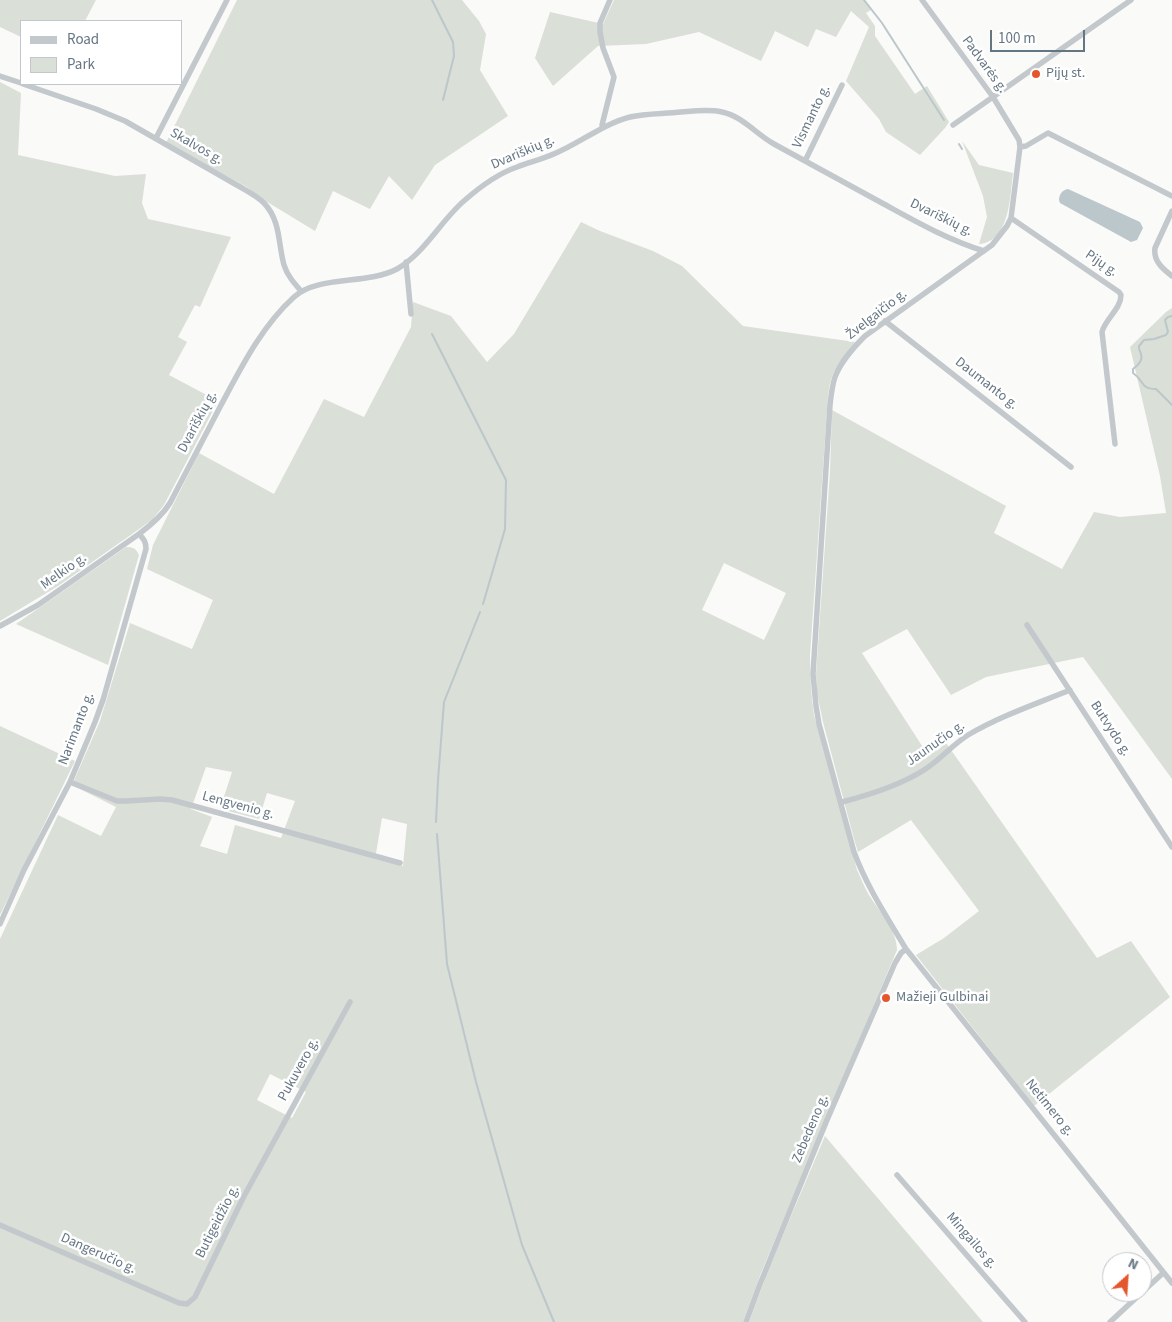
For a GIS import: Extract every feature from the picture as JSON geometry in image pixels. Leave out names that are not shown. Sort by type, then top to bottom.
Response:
[{"type":"street","points":[[156,138],[227,0]]},
{"type":"street","points":[[603,128],[602,125],[614,77],[603,48],[600,23],[610,0]]},
{"type":"street","name":"Padvarės g.","points":[[922,0],[993,98],[1016,134],[1020,147]]},
{"type":"street","points":[[953,126],[1131,0]]},
{"type":"street","name":"Skalvos g.","points":[[0,76],[20,82]]},
{"type":"street","name":"Skalvos g.","points":[[28,85],[125,121],[242,188],[264,204],[272,214],[279,234],[284,265],[292,280],[301,291]]},
{"type":"street","name":"Vismanto g.","points":[[805,161],[842,85]]},
{"type":"street","name":"Dvariškių g.","points":[[140,534],[152,524],[170,503],[254,345],[267,327],[301,291],[327,283],[376,276],[398,268],[427,242],[458,206],[488,182],[517,167],[558,152],[603,128],[628,118],[711,110],[726,113],[736,118],[765,140],[942,235],[961,244],[984,251]]},
{"type":"street","points":[[1011,218],[1020,147],[1026,146],[1048,133],[1172,196]]},
{"type":"street","points":[[1172,211],[1154,252],[1163,269],[1172,276]]},
{"type":"street","name":"Žvelgaičio g.","points":[[842,802],[819,724],[812,674],[830,405],[835,376],[850,351],[865,336],[992,245],[1011,218]]},
{"type":"street","name":"Pijų g.","points":[[1011,218],[1121,295],[1120,302],[1105,324],[1102,332],[1115,444]]},
{"type":"street","points":[[406,262],[411,314]]},
{"type":"street","name":"Daumanto g.","points":[[885,321],[1071,467]]},
{"type":"street","name":"Melkio g.","points":[[0,626],[38,605],[140,534]]},
{"type":"street","name":"Narimanto g.","points":[[0,924],[24,870],[70,782],[103,700],[146,550],[146,544],[140,534]]},
{"type":"street","name":"Butvydo g.","points":[[1027,625],[1172,847]]},
{"type":"street","name":"Jaunučio g.","points":[[842,802],[899,783],[924,770],[956,743],[970,734],[1015,712],[1070,690]]},
{"type":"street","name":"Lengvenio g.","points":[[70,782],[117,800],[172,800],[400,863]]},
{"type":"street","name":"Netimero g.","points":[[842,802],[854,852],[862,872],[872,893],[906,949],[1172,1283]]},
{"type":"street","name":"Zebedeno g.","points":[[746,1322],[835,1103],[895,963],[906,949]]},
{"type":"street","name":"Pukuvero g.","points":[[270,1149],[350,1002]]},
{"type":"street","name":"Butigeidžio g.","points":[[187,1304],[195,1298],[243,1198],[270,1149]]},
{"type":"street","name":"Mingailos g.","points":[[898,1176],[1025,1322]]},
{"type":"street","name":"Dangeručio g.","points":[[0,1225],[179,1303],[187,1304]]},
{"type":"street","points":[[1110,1322],[1163,1273]]},
{"type":"green space","points":[[0,0],[96,0],[86,20],[20,20],[20,37],[0,27]]},
{"type":"green space","points":[[237,0],[462,0],[479,21],[486,34],[480,70],[508,116],[435,165],[412,200],[389,176],[370,209],[333,191],[315,231],[264,200],[245,186],[166,143]]},
{"type":"green space","points":[[614,0],[864,0],[871,10],[866,13],[875,26],[875,36],[915,94],[927,86],[949,122],[920,155],[886,132],[879,119],[846,81],[869,27],[851,11],[836,37],[816,29],[808,47],[775,31],[761,61],[699,32],[646,44],[598,46],[553,86],[535,58],[550,12],[603,24]]},
{"type":"green space","points":[[0,82],[21,93],[18,155],[115,176],[146,174],[142,203],[148,219],[231,237],[200,307],[195,305],[178,337],[187,342],[169,375],[218,401],[164,505],[152,520],[58,586],[0,621]]},
{"type":"green space","points":[[962,141],[979,165],[1013,173],[1009,205],[1003,227],[989,241],[979,244],[987,217],[983,196]]},
{"type":"green space","points":[[581,222],[653,251],[682,266],[743,326],[855,342],[835,370],[830,382],[828,396],[810,655],[811,685],[814,715],[857,870],[867,892],[891,928],[897,950],[761,1273],[743,1322],[0,1322],[0,939],[58,815],[101,836],[116,807],[72,785],[100,721],[130,623],[192,649],[213,600],[147,569],[153,545],[199,453],[274,494],[324,399],[364,417],[411,327],[413,302],[451,316],[487,362],[514,334]],"holes":[[[724,563],[786,593],[764,640],[702,610]],[[206,767],[232,772],[220,809],[259,819],[267,793],[295,801],[281,838],[235,825],[227,854],[200,846],[212,817],[191,809]],[[382,818],[407,824],[403,866],[375,859]],[[270,1074],[306,1092],[292,1118],[257,1100]]]},
{"type":"green space","points":[[1172,308],[1172,779],[1083,657],[986,677],[951,695],[907,629],[862,653],[926,752],[944,740],[1097,958],[1131,941],[1170,997],[1034,1106],[916,955],[944,938],[979,911],[911,820],[858,852],[854,839],[823,722],[817,693],[816,674],[830,472],[832,410],[1006,506],[994,533],[1062,569],[1094,512],[1120,517],[1166,513],[1160,476],[1130,347]]},
{"type":"green space","points":[[126,547],[131,547],[139,555],[108,665],[16,624]]},
{"type":"green space","points":[[0,726],[75,761],[0,915]]},
{"type":"green space","points":[[825,1136],[983,1322],[749,1322],[769,1268]]},
{"type":"shaded area","points":[[1068,189],[1140,222],[1143,228],[1137,240],[1131,242],[1060,203],[1060,195],[1064,190]]},
{"type":"waterway","points":[[432,0],[453,42],[454,56],[443,100]]},
{"type":"waterway","points":[[864,0],[882,23],[944,120]]},
{"type":"waterway","points":[[959,144],[962,149]]},
{"type":"waterway","points":[[1172,316],[1165,320],[1168,332],[1166,335],[1144,340],[1139,346],[1141,360],[1133,369],[1133,373],[1147,388],[1156,389],[1172,405]]},
{"type":"waterway","points":[[432,334],[506,480],[505,529],[483,604]]},
{"type":"waterway","points":[[436,822],[444,702],[480,612]]},
{"type":"waterway","points":[[437,834],[447,964],[476,1082],[522,1245],[554,1322]]},
{"type":"place","name":"Pijų st.","points":[[1036,74]]},
{"type":"place","name":"Mažieji Gulbinai","points":[[886,998]]}]
